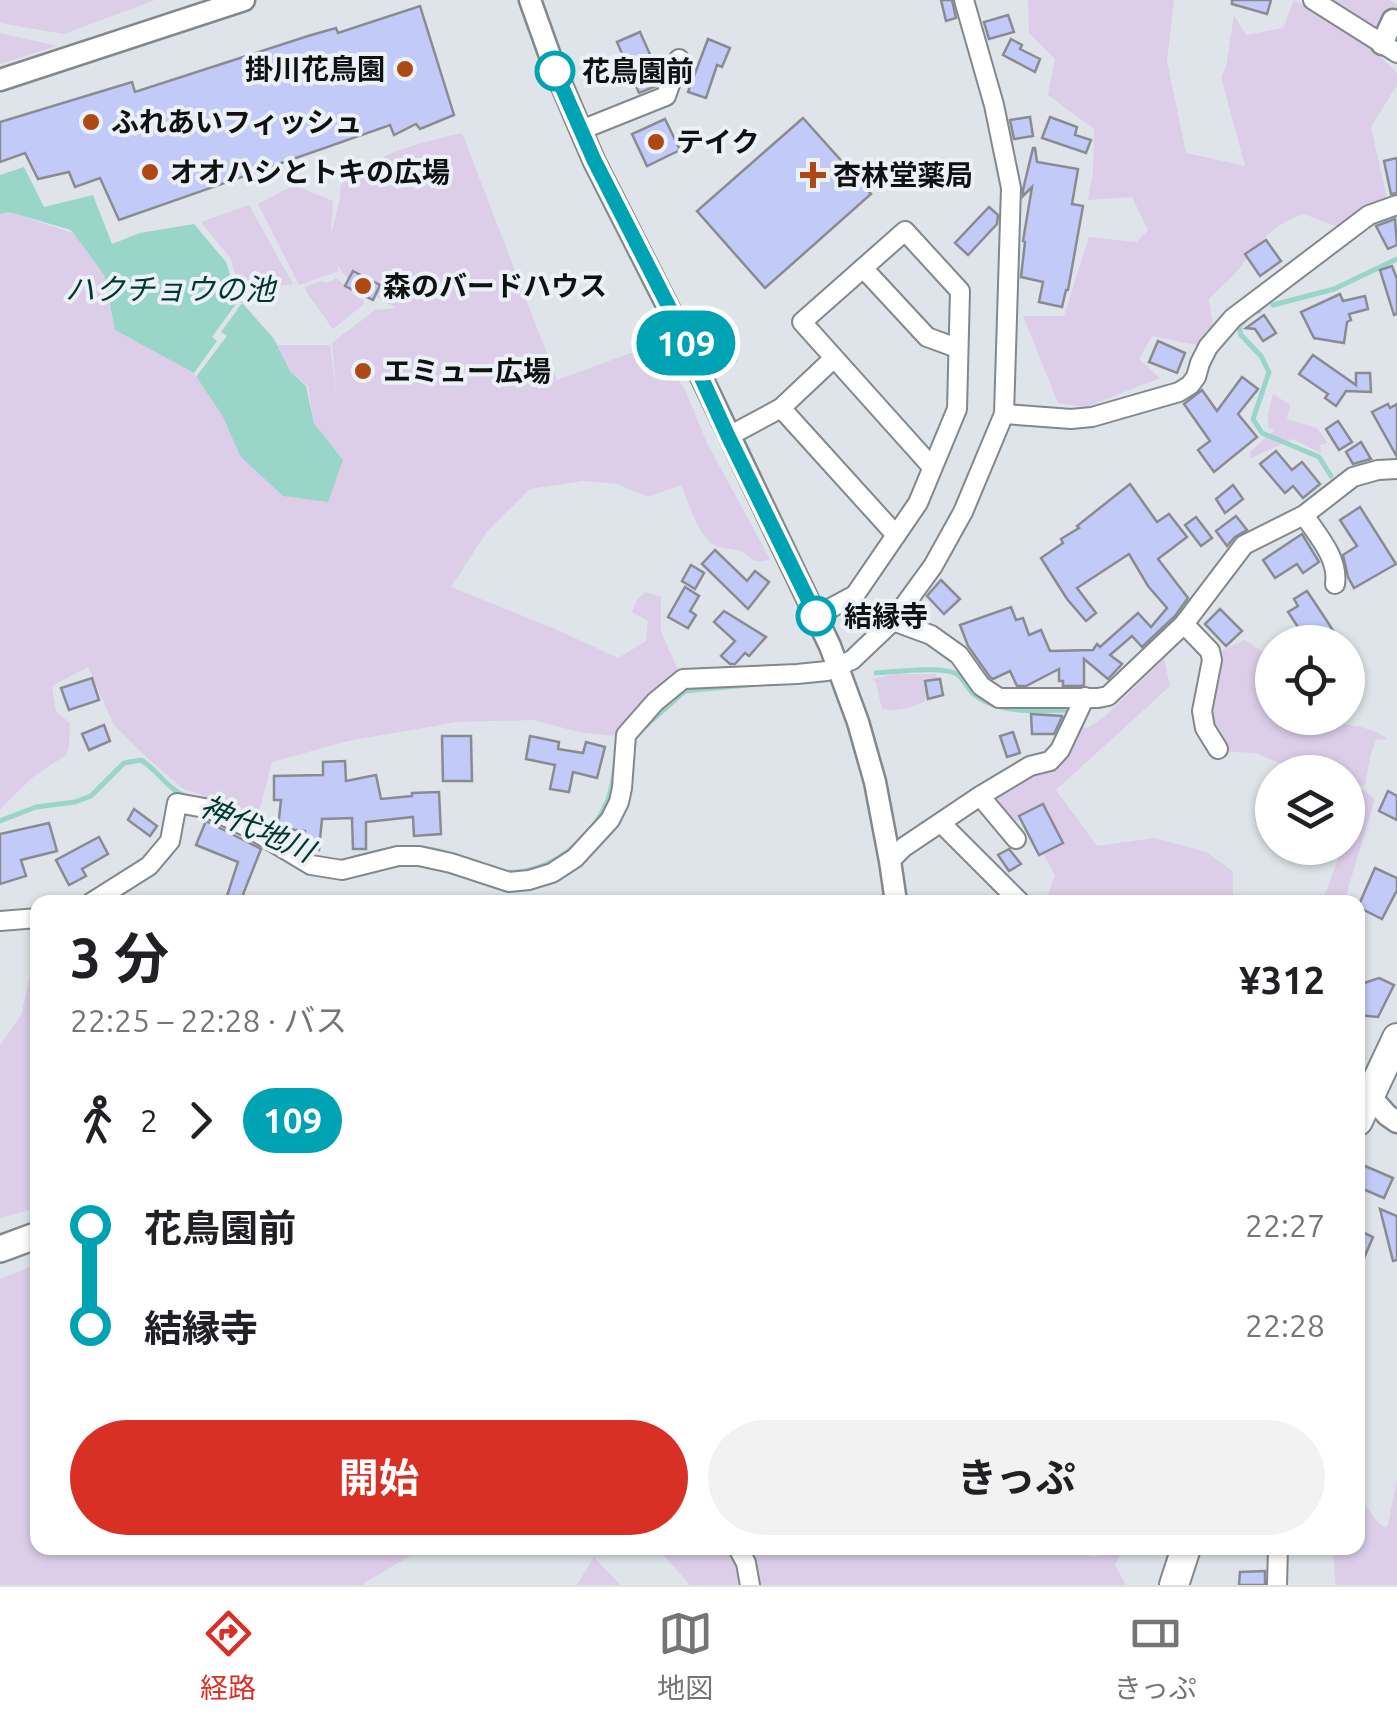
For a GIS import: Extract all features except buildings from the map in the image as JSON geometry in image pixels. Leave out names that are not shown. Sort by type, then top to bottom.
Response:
[{"type":"main road","points":[[1365,1095],[1397,1038]]},
{"type":"main road","points":[[0,1249],[30,1238]]},
{"type":"main road","points":[[1174,1585],[1184,1555]]},
{"type":"street","points":[[0,80],[188,9],[244,0]]},
{"type":"street","points":[[530,0],[581,130],[670,309],[838,667],[866,752],[895,895]]},
{"type":"street","points":[[103,895],[149,866],[170,841],[177,803],[210,809],[312,865],[342,870],[398,856],[419,856],[509,882],[529,880],[576,858],[610,820],[620,802],[626,734],[683,678],[796,674],[838,667],[852,660],[893,621],[934,566],[963,512],[1004,414],[1011,188],[994,105],[964,0]]},
{"type":"street","points":[[1313,0],[1390,48],[1393,20]]},
{"type":"street","points":[[581,130],[666,96],[679,59]]},
{"type":"street","points":[[1004,414],[1070,419],[1179,392],[1196,377],[1208,347],[1233,318],[1369,215],[1397,205]]},
{"type":"street","points":[[816,616],[855,595],[918,503],[957,409],[960,291],[905,231],[802,322],[932,466]]},
{"type":"street","points":[[863,268],[927,337],[958,348]]},
{"type":"street","points":[[728,436],[781,408],[833,359]]},
{"type":"street","points":[[781,408],[896,535]]},
{"type":"street","points":[[893,621],[931,634],[959,655],[981,686],[999,698],[1108,696],[1184,624],[1244,545],[1304,515],[1353,477],[1397,469]]},
{"type":"street","points":[[1304,515],[1328,550],[1335,584]]},
{"type":"street","points":[[1184,624],[1210,650],[1212,660],[1202,712],[1204,728],[1218,749]]},
{"type":"street","points":[[890,861],[904,847],[980,796],[1030,766],[1050,761],[1060,750],[1085,697]]},
{"type":"street","points":[[980,796],[1016,840]]},
{"type":"street","points":[[942,824],[1013,895]]},
{"type":"street","points":[[0,921],[30,919]]},
{"type":"street","points":[[1365,1102],[1397,1099]]},
{"type":"street","points":[[1365,1104],[1397,1122]]},
{"type":"street","points":[[742,1555],[750,1585]]},
{"type":"street","points":[[1277,1585],[1278,1555]]},
{"type":"shaded area","points":[[0,0],[155,0],[64,34],[0,23]]},
{"type":"shaded area","points":[[1028,0],[1174,0],[1167,61],[1186,153],[1245,166],[1221,77],[1234,15],[1246,35],[1283,28],[1294,0],[1371,47],[1397,73],[1397,85],[1371,127],[1387,199],[1338,227],[1304,214],[1274,230],[1209,299],[1213,326],[1196,345],[1152,336],[1139,359],[1160,378],[1086,407],[1058,403],[1023,316],[1064,316],[1089,237],[1136,242],[1148,230],[1132,197],[1088,200],[1094,129],[1048,95],[1055,59],[1029,33]]},
{"type":"shaded area","points":[[1323,0],[1390,0],[1397,5],[1397,44]]},
{"type":"shaded area","points":[[0,33],[57,46],[0,64]]},
{"type":"shaded area","points":[[462,133],[557,380],[655,344],[685,390],[707,443],[770,559],[755,560],[738,550],[711,543],[697,524],[681,485],[648,497],[617,484],[583,481],[530,489],[488,530],[451,587],[618,658],[646,641],[648,621],[632,612],[637,600],[645,592],[661,597],[661,632],[679,672],[614,736],[533,720],[457,722],[348,741],[272,762],[258,816],[182,788],[144,755],[114,725],[88,667],[52,686],[56,712],[70,723],[66,755],[33,777],[0,809],[0,213],[9,212],[73,233],[104,275],[115,330],[194,373],[223,417],[240,456],[343,460],[314,423],[308,386],[290,371],[277,345],[330,345],[337,398],[332,343],[375,310],[396,308],[349,281],[336,263],[339,271],[299,285],[258,204],[294,185],[333,201],[331,235],[340,186],[353,175],[397,151]]},
{"type":"shaded area","points":[[249,205],[293,284],[239,291],[231,259],[201,222]]},
{"type":"shaded area","points":[[336,278],[364,304],[333,329],[305,287]]},
{"type":"shaded area","points":[[1273,394],[1290,405],[1287,419],[1317,428],[1328,443],[1320,445],[1321,453],[1293,439],[1249,459],[1251,451],[1274,430],[1268,427]]},
{"type":"shaded area","points":[[1245,640],[1255,647],[1255,735],[1365,735],[1365,729],[1387,739],[1376,740],[1365,785],[1365,755],[1221,751],[1204,712],[1211,655]]},
{"type":"shaded area","points":[[1164,659],[1170,686],[1056,790],[1097,846],[1155,838],[1206,852],[1233,871],[1233,895],[1048,895],[1055,875],[1040,854],[1042,805],[1013,824],[980,796],[1057,754],[1071,724],[1087,728],[1104,717]]},
{"type":"shaded area","points":[[895,674],[936,674],[938,678],[923,682],[925,701],[904,709],[882,709],[872,679]]},
{"type":"shaded area","points":[[1365,791],[1375,799],[1365,832]]},
{"type":"shaded area","points":[[1336,865],[1355,865],[1346,895],[1325,895]]},
{"type":"shaded area","points":[[30,976],[30,1210],[0,1218],[0,1045],[21,1015]]},
{"type":"shaded area","points":[[30,1267],[30,1555],[412,1555],[364,1585],[0,1585],[0,1279]]},
{"type":"shaded area","points":[[1397,1479],[1397,1585],[1335,1583],[1333,1555],[1365,1555],[1365,1505],[1385,1528]]},
{"type":"shaded area","points":[[663,1555],[1120,1555],[1115,1565],[1126,1585],[690,1585]]},
{"type":"shaded area","points":[[594,1557],[620,1585],[577,1585]]},
{"type":"water","name":"ハクチョウの池","points":[[24,167],[44,207],[93,195],[112,244],[140,233],[194,224],[226,262],[237,297],[274,339],[290,371],[306,386],[314,423],[343,460],[328,502],[283,496],[240,456],[223,417],[194,373],[115,330],[104,275],[71,230],[9,212],[0,214],[0,175]]},
{"type":"pier","points":[[238,301],[242,303],[221,332],[227,336],[196,377],[194,373],[217,341],[212,337]]},
{"type":"waterway","name":"神代地川","points":[[1273,305],[1334,289],[1397,259]]},
{"type":"waterway","name":"神代地川","points":[[1259,311],[1250,314],[1239,327],[1269,372],[1253,419],[1262,433],[1319,457],[1331,476]]},
{"type":"waterway","name":"神代地川","points":[[876,673],[948,671],[958,675],[976,696],[996,706],[1068,710]]},
{"type":"waterway","name":"神代地川","points":[[640,731],[685,691],[747,685]]},
{"type":"waterway","name":"神代地川","points":[[503,872],[519,872],[550,862],[589,832],[606,804],[618,753]]},
{"type":"waterway","name":"神代地川","points":[[0,821],[36,807],[91,796],[124,763],[141,760],[185,796]]},
{"type":"waterway","name":"神代地川","points":[[354,858],[402,848],[451,855]]},
{"type":"bus line","name":"109","points":[[555,71],[594,160],[670,309],[816,616]]},
{"type":"place","name":"掛川花鳥園","points":[[405,69]]},
{"type":"place","name":"花鳥園前","points":[[555,71]]},
{"type":"place","name":"ふれあいフィッシュ","points":[[91,122]]},
{"type":"place","name":"テイク","points":[[656,142]]},
{"type":"place","name":"オオハシとトキの広場","points":[[150,172]]},
{"type":"place","name":"杏林堂薬局","points":[[813,175]]},
{"type":"place","name":"森のバードハウス","points":[[363,286]]},
{"type":"place","name":"エミュー広場","points":[[363,371]]},
{"type":"place","name":"結縁寺","points":[[816,616]]}]
